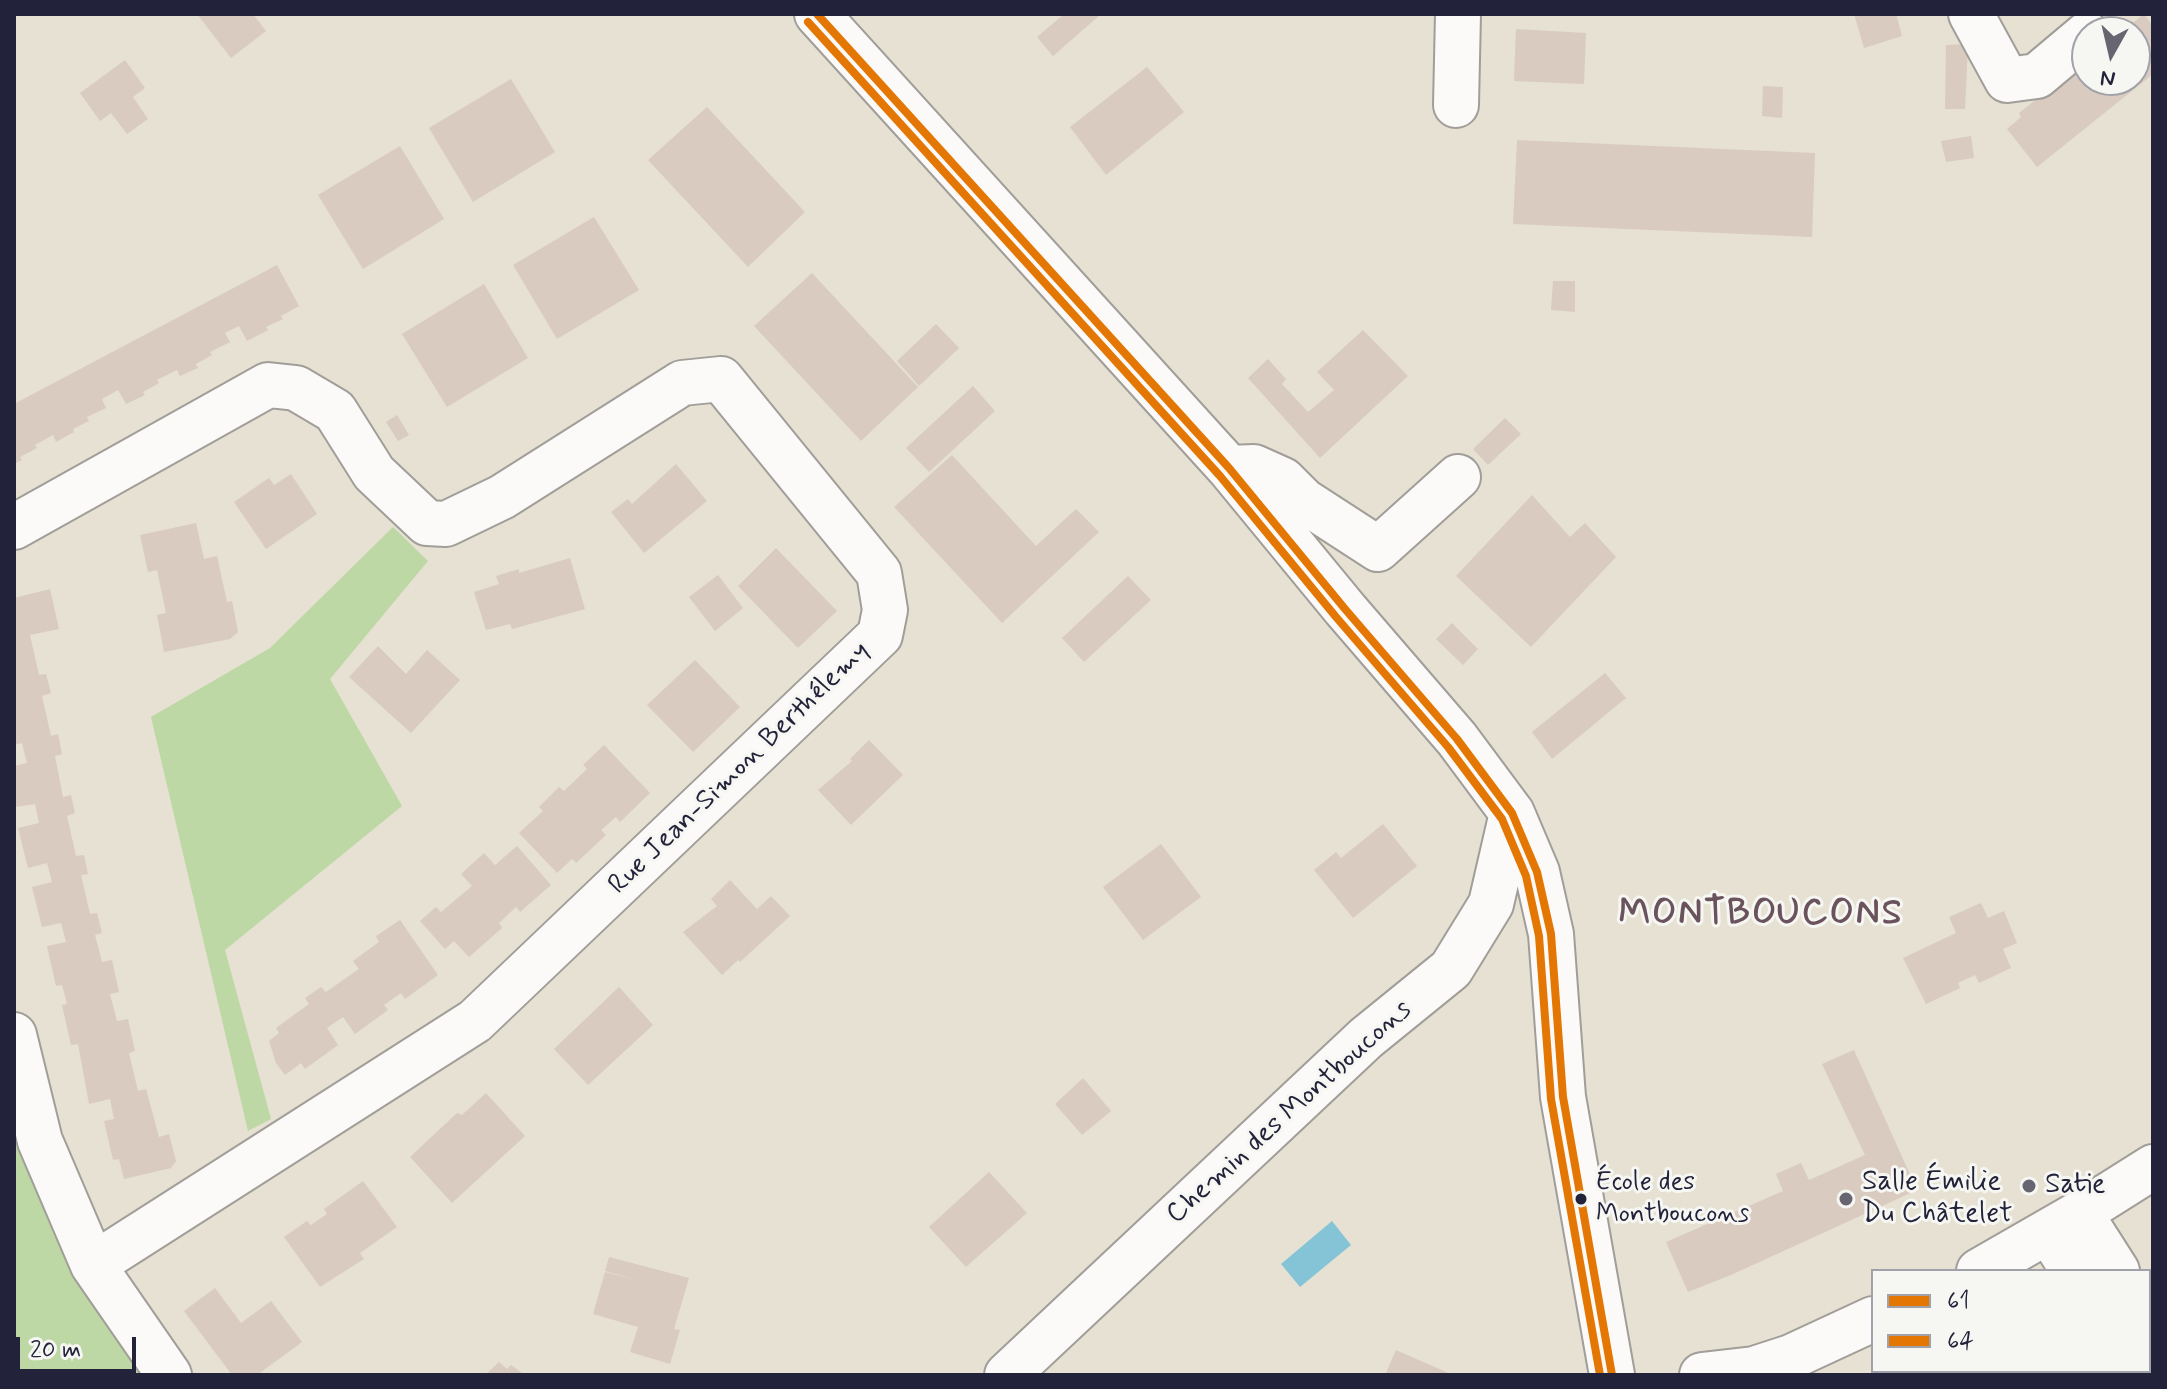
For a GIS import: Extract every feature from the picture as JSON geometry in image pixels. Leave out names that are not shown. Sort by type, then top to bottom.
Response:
[{"type":"street","points":[[817,14],[1229,468],[1457,739],[1512,813],[1537,872],[1551,934],[1563,1097],[1612,1375]]},
{"type":"street","points":[[1456,105],[1458,14]]},
{"type":"street","points":[[1971,14],[2007,80],[2037,76],[2071,47]]},
{"type":"street","name":"Rue Jean-Simon Berthélemy","points":[[14,527],[268,385],[296,388],[335,411],[374,473],[427,523],[446,524],[502,497],[682,383],[721,379],[879,573],[885,610],[880,635],[475,1021],[93,1265]]},
{"type":"street","points":[[1229,468],[1254,467],[1283,480],[1304,501],[1378,549],[1458,477]]},
{"type":"street","name":"Chemin des Montboucons","points":[[1007,1375],[1366,1038],[1451,969],[1491,904],[1512,813]]},
{"type":"street","points":[[14,1035],[40,1141],[93,1265],[169,1375]]},
{"type":"street","points":[[1983,1269],[2153,1167]]},
{"type":"street","points":[[2065,1222],[2073,1269]]},
{"type":"street","points":[[2065,1222],[2115,1269]]},
{"type":"street","points":[[1702,1375],[1766,1365],[1791,1357],[1871,1320]]},
{"type":"green space","points":[[393,527],[428,561],[330,679],[402,806],[225,950],[271,1119],[248,1131],[151,717],[270,648]]},
{"type":"green space","points":[[14,1106],[94,1301],[142,1375],[14,1375]]},
{"type":"water","points":[[1332,1221],[1351,1245],[1300,1287],[1281,1264]]},
{"type":"building","points":[[197,14],[253,14],[266,31],[231,58]]},
{"type":"building","points":[[1064,14],[1101,14],[1053,56],[1037,37]]},
{"type":"building","points":[[1854,14],[1896,14],[1902,36],[1864,48]]},
{"type":"building","points":[[2151,23],[2153,26],[2151,76]]},
{"type":"building","points":[[1516,29],[1586,33],[1584,84],[1514,81]]},
{"type":"building","points":[[1968,44],[1965,109],[1945,109],[1946,45]]},
{"type":"building","points":[[125,60],[145,88],[133,97],[148,119],[127,134],[111,113],[100,121],[80,93]]},
{"type":"building","points":[[1147,67],[1184,112],[1106,175],[1070,127]]},
{"type":"building","points":[[2071,72],[2071,96],[2126,96],[2037,167],[2007,129],[2021,117],[2019,113]]},
{"type":"building","points":[[511,79],[555,152],[473,202],[429,128]]},
{"type":"building","points":[[1763,86],[1783,87],[1782,118],[1762,116]]},
{"type":"building","points":[[707,107],[805,212],[748,267],[648,160]]},
{"type":"building","points":[[1971,136],[1974,158],[1946,162],[1941,141]]},
{"type":"building","points":[[1517,140],[1815,153],[1812,237],[1513,224]]},
{"type":"building","points":[[400,146],[444,219],[363,269],[318,195]]},
{"type":"building","points":[[594,217],[639,290],[557,339],[513,265]]},
{"type":"building","points":[[277,265],[299,306],[281,316],[283,319],[247,341],[239,326],[225,333],[230,342],[210,352],[212,355],[196,364],[198,368],[180,376],[177,370],[157,380],[159,383],[143,392],[145,395],[126,404],[118,390],[102,399],[106,408],[87,417],[89,421],[73,429],[74,432],[56,442],[53,435],[35,445],[37,448],[14,464],[14,404]]},
{"type":"building","points":[[812,273],[918,387],[861,441],[754,326]]},
{"type":"building","points":[[1553,281],[1575,281],[1575,312],[1551,310]]},
{"type":"building","points":[[484,284],[528,358],[447,407],[402,334]]},
{"type":"building","points":[[936,324],[959,348],[919,386],[897,361]]},
{"type":"building","points":[[1363,330],[1408,376],[1320,458],[1248,378],[1268,359],[1286,379],[1282,384],[1308,412],[1334,390],[1317,372]]},
{"type":"building","points":[[973,386],[995,411],[929,472],[906,448]]},
{"type":"building","points":[[397,415],[409,435],[398,441],[386,422]]},
{"type":"building","points":[[1505,418],[1521,434],[1488,465],[1473,449]]},
{"type":"building","points":[[952,455],[1036,546],[1076,509],[1099,532],[1002,623],[894,507]]},
{"type":"building","points":[[676,464],[707,501],[644,553],[611,512],[628,499],[632,504]]},
{"type":"building","points":[[291,474],[317,514],[266,549],[234,502],[269,478],[274,485]]},
{"type":"building","points":[[1532,495],[1570,537],[1585,523],[1616,557],[1531,647],[1456,576]]},
{"type":"building","points":[[196,523],[204,559],[217,556],[227,602],[232,601],[238,632],[230,639],[164,652],[157,615],[166,613],[157,570],[148,572],[140,535]]},
{"type":"building","points":[[776,548],[837,611],[798,648],[738,586]]},
{"type":"building","points":[[570,558],[585,609],[512,629],[510,624],[486,630],[474,592],[499,584],[496,576],[519,569],[519,573]]},
{"type":"building","points":[[718,575],[743,608],[715,631],[689,597]]},
{"type":"building","points":[[1128,576],[1151,600],[1084,662],[1062,638]]},
{"type":"building","points":[[50,589],[59,629],[30,635],[39,675],[46,674],[51,693],[42,696],[51,736],[58,734],[62,754],[55,756],[63,797],[71,795],[75,813],[67,816],[76,856],[84,855],[88,874],[81,875],[90,914],[97,913],[102,933],[95,935],[102,962],[112,960],[119,992],[110,994],[117,1021],[128,1019],[135,1051],[129,1053],[138,1091],[146,1089],[159,1137],[169,1134],[176,1161],[171,1168],[124,1179],[119,1159],[113,1160],[104,1121],[114,1119],[110,1099],[89,1104],[78,1044],[71,1045],[62,1005],[67,1004],[62,985],[56,986],[47,946],[66,942],[61,923],[42,927],[32,887],[52,882],[47,863],[28,868],[18,828],[39,823],[35,804],[15,807],[14,802],[14,766],[27,763],[22,743],[14,745],[14,598]]},
{"type":"building","points":[[1452,623],[1478,649],[1463,665],[1436,639]]},
{"type":"building","points":[[378,646],[406,674],[427,650],[460,680],[411,733],[349,677]]},
{"type":"building","points":[[695,660],[740,707],[693,752],[647,705]]},
{"type":"building","points":[[1605,673],[1626,698],[1552,759],[1532,732]]},
{"type":"building","points":[[869,740],[903,775],[851,825],[818,790],[852,761],[850,759]]},
{"type":"building","points":[[604,745],[650,793],[620,822],[616,817],[601,830],[606,835],[576,863],[572,859],[557,873],[519,833],[543,811],[539,807],[559,787],[564,791],[587,769],[583,765]]},
{"type":"building","points":[[1383,824],[1417,866],[1353,918],[1314,870],[1336,852],[1341,858]]},
{"type":"building","points":[[1161,844],[1201,897],[1143,940],[1103,887]]},
{"type":"building","points":[[517,846],[551,885],[520,912],[516,907],[499,923],[502,928],[469,957],[454,941],[445,949],[420,921],[436,907],[441,912],[472,886],[461,874],[484,853],[495,865]]},
{"type":"building","points":[[730,880],[757,909],[771,896],[790,916],[722,975],[683,932],[717,906],[711,899]]},
{"type":"building","points":[[1981,903],[1988,918],[2004,911],[2017,943],[2003,949],[2011,968],[1979,983],[1975,975],[1958,983],[1960,988],[1926,1004],[1903,958],[1956,933],[1949,917]]},
{"type":"building","points":[[400,920],[438,975],[405,999],[401,993],[384,1005],[388,1010],[355,1034],[343,1017],[327,1028],[338,1045],[305,1069],[301,1063],[285,1075],[276,1063],[269,1041],[279,1033],[276,1028],[309,1004],[305,998],[321,987],[326,992],[359,969],[353,961],[379,942],[376,936]]},
{"type":"building","points":[[619,987],[653,1025],[588,1085],[554,1049]]},
{"type":"building","points":[[1854,1050],[1917,1190],[1688,1292],[1666,1242],[1783,1191],[1776,1174],[1801,1163],[1809,1180],[1865,1155],[1822,1064]]},
{"type":"building","points":[[1083,1078],[1111,1111],[1082,1135],[1055,1104]]},
{"type":"building","points":[[486,1093],[525,1136],[452,1203],[410,1157],[457,1113],[462,1115]]},
{"type":"building","points":[[989,1172],[1027,1213],[966,1267],[929,1227]]},
{"type":"building","points":[[363,1181],[397,1227],[360,1253],[364,1259],[320,1287],[284,1237],[307,1221],[311,1225],[327,1214],[324,1209]]},
{"type":"building","points":[[609,1257],[689,1278],[674,1329],[680,1330],[670,1364],[630,1352],[638,1327],[593,1314],[605,1272],[637,1280],[605,1271]]},
{"type":"building","points":[[215,1288],[241,1323],[271,1301],[302,1342],[257,1375],[232,1375],[184,1311]]},
{"type":"building","points":[[1396,1350],[1453,1375],[1385,1375]]},
{"type":"building","points":[[499,1362],[507,1369],[511,1365],[525,1375],[485,1375]]},
{"type":"transit line","name":"61","points":[[817,14],[1229,468],[1457,739],[1512,813],[1537,872],[1551,934],[1563,1097],[1612,1375]]},
{"type":"transit line","name":"64","points":[[808,22],[1220,476],[1448,747],[1502,819],[1526,876],[1539,936],[1551,1099],[1600,1375]]},
{"type":"place","name":"Satie","points":[[2029,1186]]},
{"type":"place","name":"École des Montboucons","points":[[1581,1199]]},
{"type":"place","name":"Salle Émilie Du Châtelet","points":[[1846,1199]]},
{"type":"district","name":"MONTBOUCONS","points":[[1761,915]]}]
